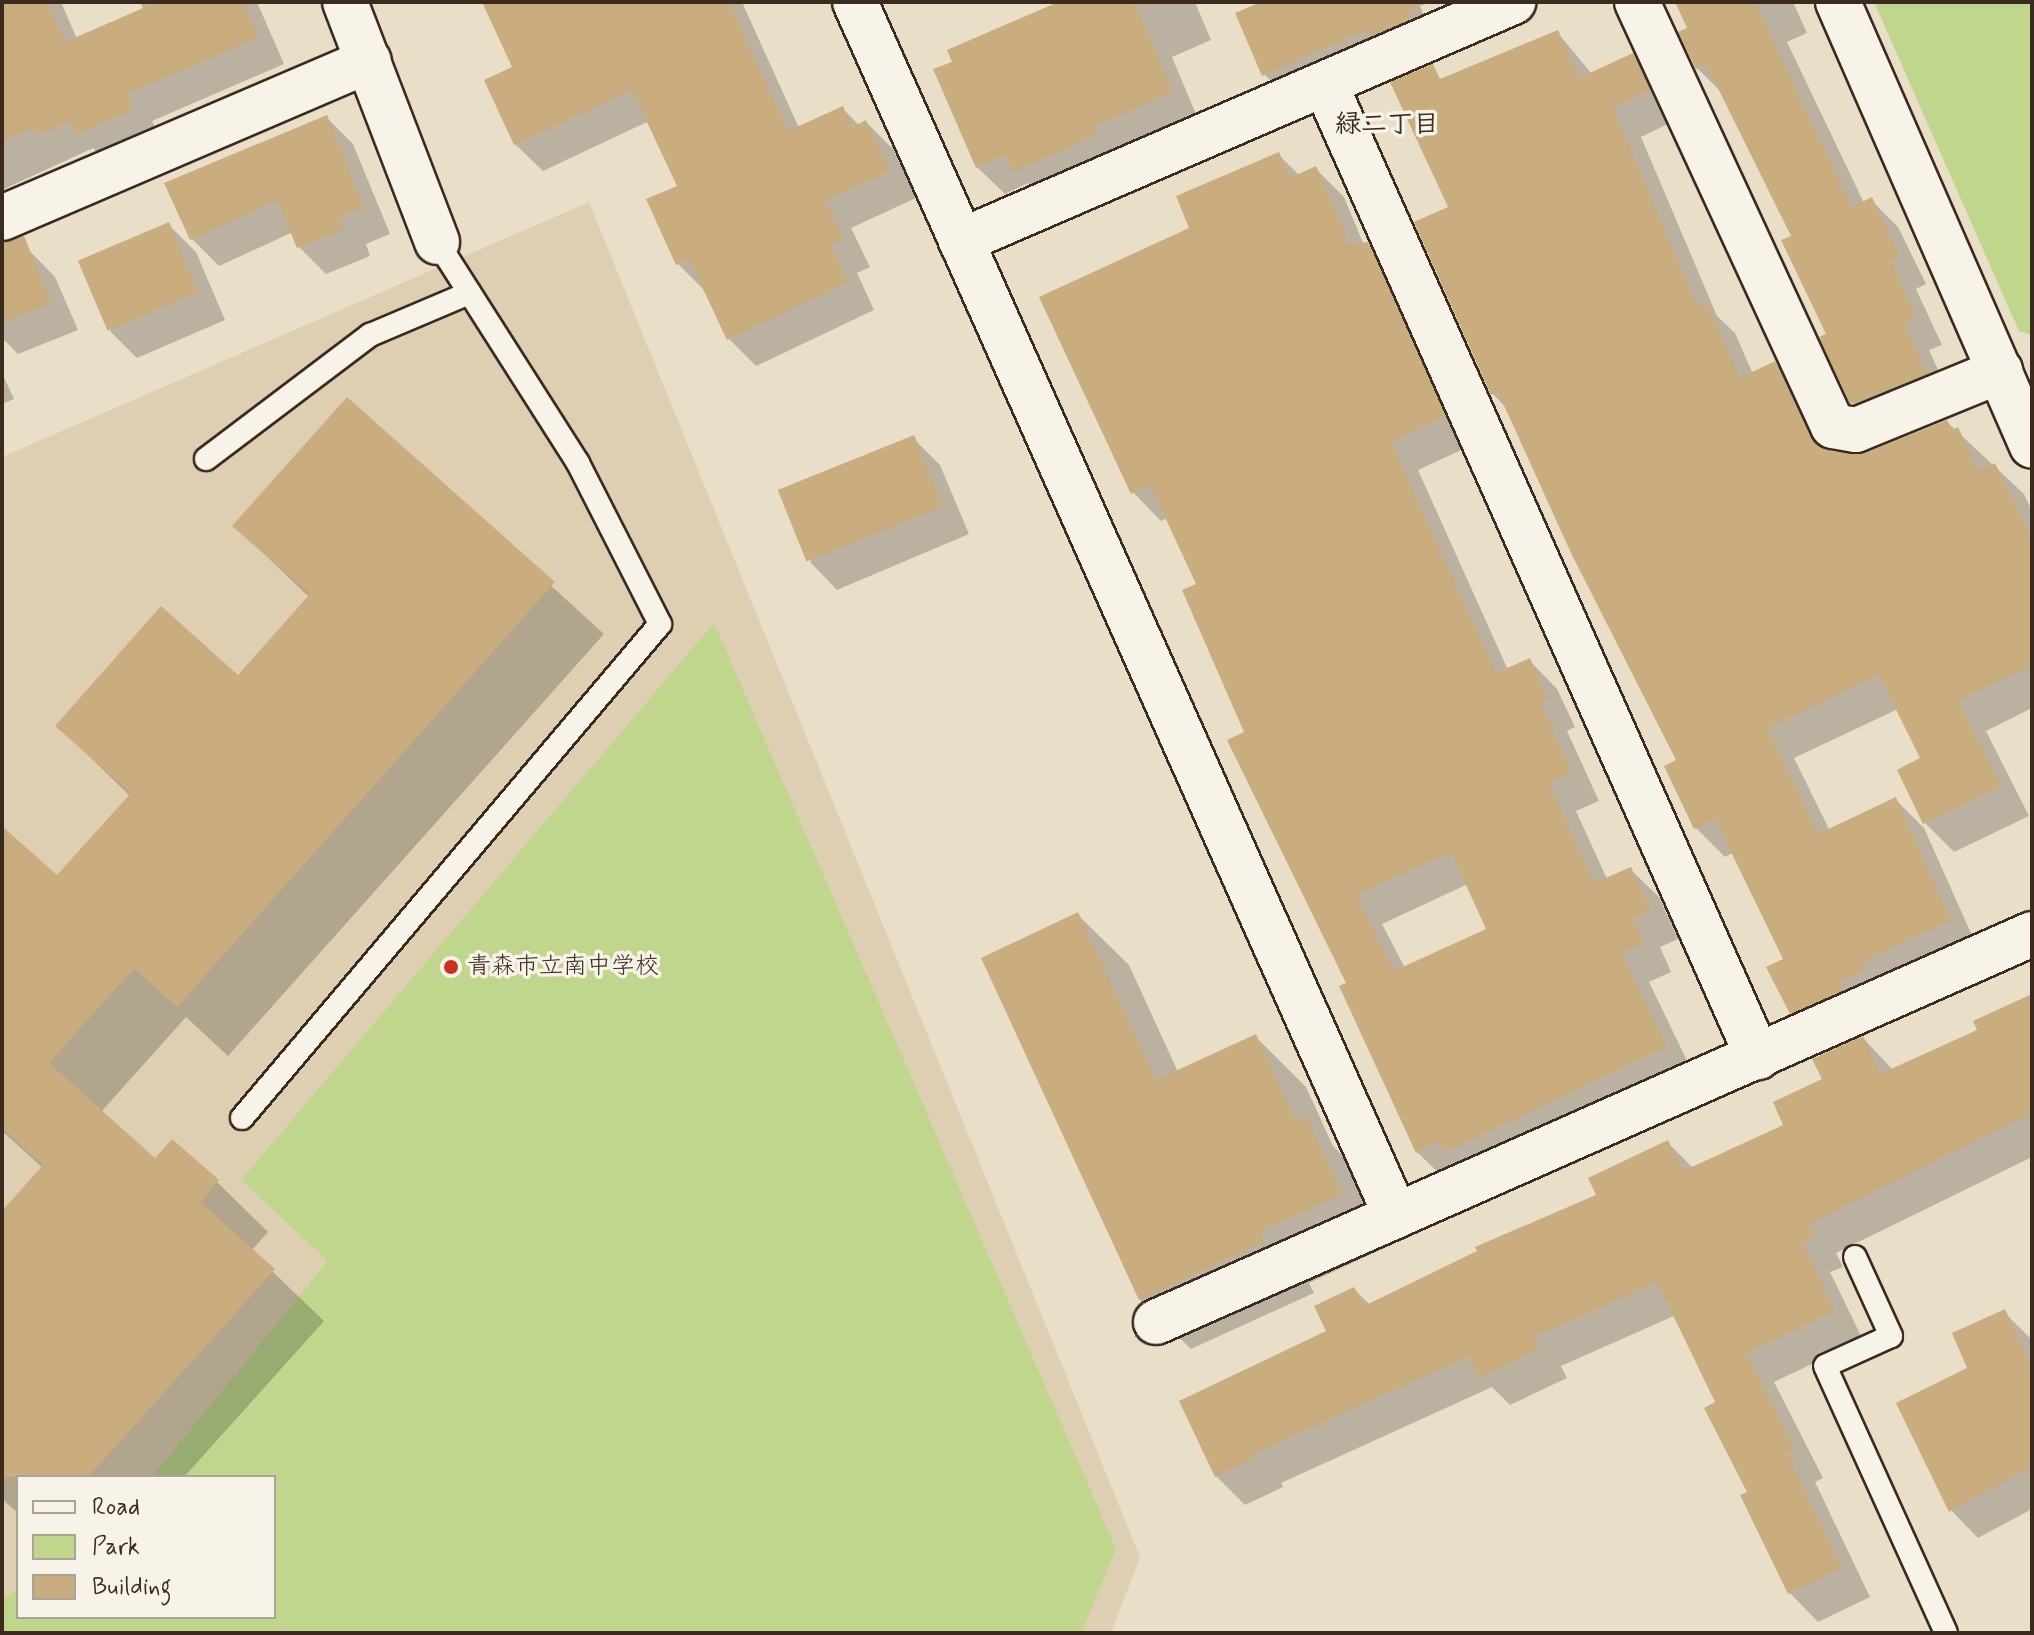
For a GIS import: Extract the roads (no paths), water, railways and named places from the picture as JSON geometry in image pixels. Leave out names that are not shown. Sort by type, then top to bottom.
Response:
[{"type":"street","points":[[345,2],[437,242]]},
{"type":"street","points":[[855,2],[1396,1216]]},
{"type":"street","points":[[961,241],[1326,86],[1513,2]]},
{"type":"street","points":[[1637,2],[1827,420],[1842,431],[1856,430],[2013,378]]},
{"type":"street","points":[[1838,2],[2013,378],[2032,445]]},
{"type":"street","points":[[2,218],[369,61]]},
{"type":"street","points":[[1326,86],[1758,1057]]},
{"type":"street","points":[[1156,1322],[2032,934]]},
{"type":"lane","points":[[242,1118],[660,624],[578,463],[437,242]]},
{"type":"lane","points":[[206,459],[370,335],[469,293]]},
{"type":"lane","points":[[1855,1257],[1891,1336],[1825,1366],[1946,1633]]},
{"type":"place","name":"青森市立南中学校","points":[[451,967]]},
{"type":"district","name":"緑二丁目","points":[[1387,126]]}]
